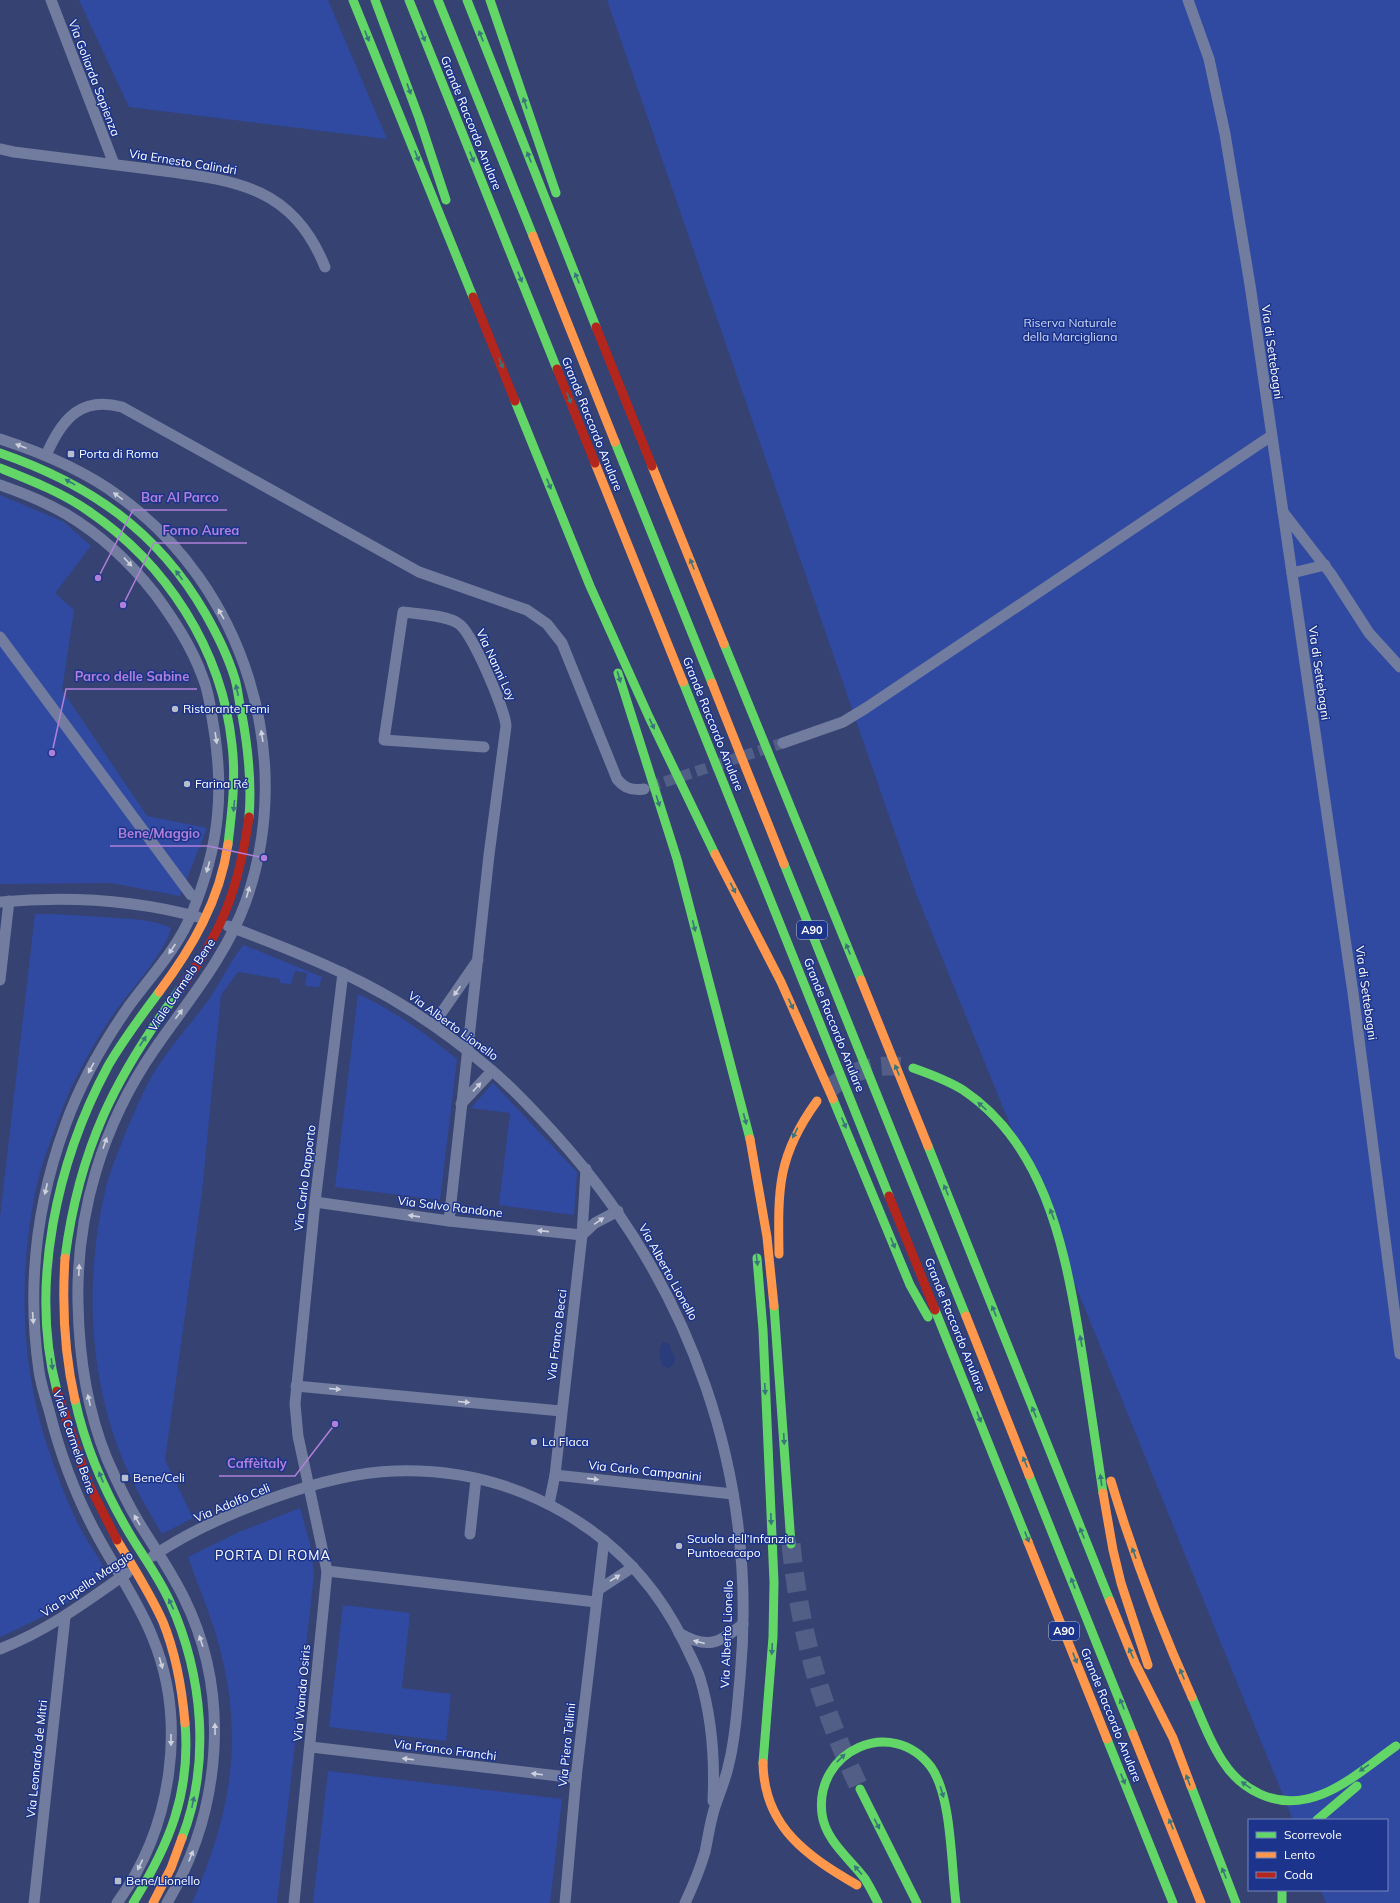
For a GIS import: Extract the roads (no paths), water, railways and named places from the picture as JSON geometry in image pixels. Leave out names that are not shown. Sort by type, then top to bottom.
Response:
[{"type":"main road","points":[[353,0],[590,586],[649,717],[715,853],[788,996],[846,1127],[910,1285],[964,1380]]},
{"type":"main road","points":[[375,0],[419,118],[448,206]]},
{"type":"main road","name":"Grande Raccordo Anulare","points":[[409,0],[1173,1903]]},
{"type":"main road","name":"Grande Raccordo Anulare","points":[[438,0],[1202,1903]]},
{"type":"main road","points":[[467,0],[648,457],[865,989],[1116,1619],[1135,1663],[1173,1738]]},
{"type":"main road","points":[[490,0],[559,200]]},
{"type":"main road","points":[[453,222],[486,327]]},
{"type":"main road","points":[[577,253],[648,457]]},
{"type":"main road","name":"Viale Carmelo Bene","points":[[0,453],[42,468],[95,497],[135,527],[172,565],[193,595],[218,639],[226,657],[238,691],[249,756],[250,801],[245,838],[236,880],[222,924],[207,950],[155,1023],[122,1075],[109,1099],[88,1150],[70,1219],[64,1262],[63,1315],[70,1374],[77,1409],[90,1452],[109,1494],[162,1587],[181,1628],[196,1681],[200,1723],[200,1757],[195,1792],[185,1831],[170,1872],[153,1903]]},
{"type":"main road","name":"Viale Carmelo Bene","points":[[0,468],[36,482],[88,510],[133,546],[166,582],[188,613],[210,655],[227,711],[235,757],[234,800],[221,877],[205,919],[178,967],[128,1034],[106,1069],[92,1098],[70,1153],[54,1217],[50,1250],[47,1290],[50,1342],[55,1384],[82,1469],[95,1499],[163,1623],[173,1651],[181,1684],[186,1724],[184,1764],[172,1828],[148,1879],[133,1903]]},
{"type":"main road","points":[[590,586],[677,859],[751,1142],[765,1226],[773,1288],[791,1544]]},
{"type":"main road","points":[[720,1028],[737,1129]]},
{"type":"main road","points":[[913,1068],[944,1079],[973,1097],[1004,1127],[1030,1165],[1054,1217],[1062,1244],[1087,1379],[1106,1514],[1116,1567],[1173,1738],[1236,1903]]},
{"type":"main road","points":[[782,1400],[779,1205],[780,1178],[787,1152],[795,1132],[817,1101]]},
{"type":"main road","points":[[756,1246],[766,1411],[774,1600],[772,1657],[763,1752],[764,1779],[771,1806],[779,1822],[789,1836],[828,1868],[858,1885]]},
{"type":"main road","points":[[1087,1379],[1111,1481],[1137,1560],[1190,1693],[1215,1747],[1229,1770],[1245,1785],[1263,1795],[1279,1800],[1297,1802],[1318,1797],[1331,1790],[1398,1744]]},
{"type":"main road","points":[[878,1903],[866,1880],[835,1844],[827,1830],[822,1815],[820,1798],[825,1778],[842,1756],[857,1746],[882,1742],[902,1745],[913,1751],[924,1759],[936,1776],[944,1798],[956,1903]]},
{"type":"main road","points":[[1319,1819],[1338,1801],[1377,1771],[1398,1744]]},
{"type":"main road","points":[[860,1789],[917,1903]]},
{"type":"main road","points":[[1282,1891],[1282,1903]]},
{"type":"street","name":"Via Goliarda Sapienza","points":[[51,0],[114,164]]},
{"type":"street","name":"Via di Settebagni","points":[[1188,0],[1209,59],[1225,134],[1250,285],[1354,1001],[1400,1354]]},
{"type":"street","name":"Via Ernesto Calindri","points":[[0,149],[214,178],[247,187],[285,208],[304,228],[314,242],[324,267]]},
{"type":"street","points":[[48,451],[62,425],[77,412],[93,405],[111,404],[122,407],[419,572],[528,610],[547,624],[562,643],[617,779],[623,786],[629,789],[644,789]]},
{"type":"street","points":[[783,743],[843,722],[866,708],[1271,436]]},
{"type":"street","name":"Viale Carmelo Bene","points":[[0,439],[57,460],[103,485],[142,515],[184,558],[214,601],[238,648],[252,687],[264,754],[265,801],[260,845],[246,901],[220,957],[141,1069],[106,1138],[89,1198],[83,1229],[78,1300],[80,1337],[85,1380],[94,1420],[108,1461],[123,1494],[190,1610],[204,1652],[210,1679],[215,1725],[214,1769],[199,1835],[189,1862],[167,1903]]},
{"type":"street","name":"Viale Carmelo Bene","points":[[0,485],[30,496],[83,525],[124,559],[148,586],[178,627],[202,673],[210,699],[219,759],[220,794],[216,831],[208,870],[192,915],[180,936],[105,1043],[87,1076],[64,1126],[49,1176],[38,1226],[33,1282],[33,1315],[42,1388],[54,1431],[80,1502],[150,1631],[162,1666],[167,1688],[171,1737],[170,1764],[157,1824],[135,1874],[117,1903]]},
{"type":"street","points":[[1282,512],[1324,565],[1369,632],[1400,667]]},
{"type":"street","points":[[1292,573],[1324,565]]},
{"type":"street","name":"Via Nanni Loy","points":[[449,1221],[469,1052],[489,855],[506,726],[505,717],[464,628],[450,620],[403,612],[384,740],[484,747]]},
{"type":"street","points":[[0,636],[191,895]]},
{"type":"street","points":[[249,756],[264,754]]},
{"type":"street","points":[[219,759],[235,757]]},
{"type":"street","points":[[0,980],[5,901],[97,901],[149,907],[192,915],[222,924]]},
{"type":"street","name":"Via Alberto Lionello","points":[[222,924],[343,973],[387,996],[433,1025],[492,1071],[548,1126],[586,1169],[618,1211],[662,1283],[686,1333],[717,1425],[734,1494],[742,1573],[743,1624],[742,1662],[734,1740],[727,1772],[713,1814],[702,1860],[685,1903]]},
{"type":"street","name":"Via Nanni Loy","points":[[433,1025],[479,960]]},
{"type":"street","name":"Via Carlo Dapporto","points":[[309,1487],[296,1426],[296,1386],[314,1202],[343,973]]},
{"type":"street","name":"Viale Carmelo Bene","points":[[105,1043],[106,1069]]},
{"type":"street","points":[[122,1075],[141,1069]]},
{"type":"street","points":[[462,1104],[492,1071]]},
{"type":"street","name":"Via Franco Becci","points":[[549,1504],[555,1475],[561,1411],[582,1236],[586,1169]]},
{"type":"street","name":"Via Salvo Randone","points":[[314,1202],[449,1221],[582,1236]]},
{"type":"street","points":[[582,1236],[596,1223],[618,1211]]},
{"type":"street","points":[[296,1386],[561,1411]]},
{"type":"street","points":[[77,1409],[94,1420]]},
{"type":"street","points":[[54,1431],[66,1417]]},
{"type":"street","name":"Via Adolfo Celi","points":[[146,1561],[196,1532],[234,1515],[309,1487],[359,1475],[394,1471],[430,1472],[476,1479],[515,1489],[549,1504],[579,1521],[604,1540],[633,1567],[666,1609],[679,1633],[700,1678],[709,1717],[714,1772],[713,1814]]},
{"type":"street","name":"Via Carlo Campanini","points":[[555,1475],[734,1494]]},
{"type":"street","points":[[470,1534],[476,1479]]},
{"type":"street","name":"Via Wanda Osiris","points":[[294,1903],[311,1747],[314,1693],[327,1570],[309,1487]]},
{"type":"street","name":"Via Piero Tellini","points":[[565,1903],[576,1778],[604,1540]]},
{"type":"street","name":"Via Pupella Maggio","points":[[0,1649],[40,1631],[65,1617],[146,1561]]},
{"type":"street","points":[[598,1590],[633,1567]]},
{"type":"street","points":[[327,1570],[596,1602]]},
{"type":"street","name":"Via Leonardo de Mitri","points":[[34,1903],[65,1617]]},
{"type":"street","points":[[679,1633],[698,1642],[713,1643],[724,1639],[743,1624]]},
{"type":"street","points":[[196,1681],[210,1679]]},
{"type":"street","points":[[167,1688],[181,1684]]},
{"type":"street","name":"Via Franco Franchi","points":[[311,1747],[576,1778]]},
{"type":"street","points":[[157,1824],[172,1828]]},
{"type":"street","points":[[185,1831],[199,1835]]},
{"type":"tunnel","points":[[649,787],[783,743]]},
{"type":"tunnel","points":[[829,1089],[847,1076],[867,1069],[888,1066],[910,1068]]},
{"type":"tunnel","points":[[791,1544],[800,1609],[814,1670],[834,1729],[860,1789]]},
{"type":"place","name":"Porta di Roma","points":[[71,454]]},
{"type":"place","name":"Bar Al Parco","points":[[98,578]]},
{"type":"place","name":"Forno Aurea","points":[[123,605]]},
{"type":"place","name":"Ristorante Temi","points":[[175,709]]},
{"type":"place","name":"Parco delle Sabine","points":[[52,753]]},
{"type":"place","name":"Farina Ré","points":[[187,784]]},
{"type":"place","name":"Bene/Maggio","points":[[264,858]]},
{"type":"place","name":"Caffèitaly","points":[[335,1424]]},
{"type":"place","name":"La Flaca","points":[[534,1442]]},
{"type":"place","name":"Bene/Celi","points":[[125,1478]]},
{"type":"place","name":"Scuola dell’Infanzia Puntoeacapo","points":[[679,1546]]},
{"type":"place","name":"Bene/Lionello","points":[[118,1881]]},
{"type":"district","name":"PORTA DI ROMA","points":[[273,1555]]},
{"type":"park label","name":"Riserva Naturale della Marcigliana","points":[[1070,330]]}]
